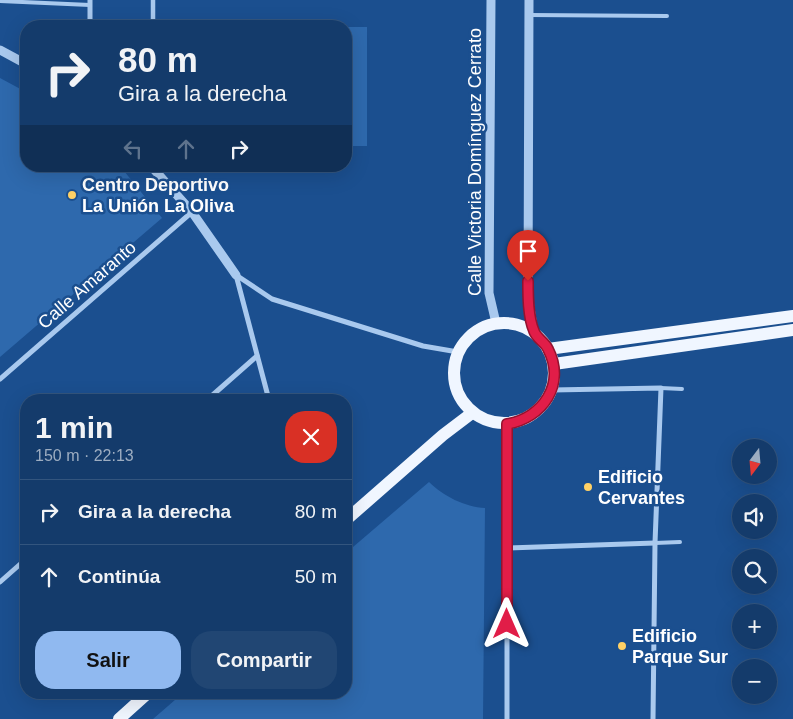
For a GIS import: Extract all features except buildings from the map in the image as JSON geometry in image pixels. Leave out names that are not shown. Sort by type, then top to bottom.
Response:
[{"type":"main road","points":[[548,349],[793,316]]},
{"type":"main road","points":[[496,323],[522,326],[534,333],[548,349],[554,364],[552,390],[545,404],[534,414],[522,421],[507,424],[483,420],[472,413],[463,404],[456,392],[453,378],[458,352],[467,338],[480,328],[496,323]]},
{"type":"main road","points":[[554,364],[793,330]]},
{"type":"main road","points":[[352,515],[443,435],[472,413]]},
{"type":"main road","points":[[119,719],[141,699]]},
{"type":"street","points":[[153,0],[153,20]]},
{"type":"street","name":"Calle Victoria Domínguez Cerrato","points":[[491,0],[489,293],[496,323]]},
{"type":"street","points":[[529,0],[528,295],[534,333]]},
{"type":"street","points":[[90,3],[90,20]]},
{"type":"street","points":[[0,50],[20,61]]},
{"type":"street","points":[[156,172],[192,212],[236,275],[267,394]]},
{"type":"street","name":"Calle Amaranto","points":[[0,379],[192,212]]},
{"type":"street","points":[[236,275],[272,299],[417,344],[458,352]]},
{"type":"street","points":[[214,394],[257,356]]},
{"type":"street","points":[[552,390],[661,388],[655,543],[652,719]]},
{"type":"street","points":[[507,424],[507,719]]},
{"type":"street","points":[[507,548],[655,543]]},
{"type":"street","points":[[0,582],[20,564]]},
{"type":"lane","points":[[0,1],[90,3]]},
{"type":"lane","points":[[529,14],[667,16]]},
{"type":"lane","points":[[661,388],[682,389]]},
{"type":"lane","points":[[655,543],[680,542]]},
{"type":"shaded area","points":[[352,27],[367,27],[367,146],[352,146]]},
{"type":"shaded area","name":"Centro Deportivo La Unión La Oliva","points":[[0,78],[20,89],[20,172],[125,172],[162,218],[0,357]]},
{"type":"shaded area","points":[[429,482],[455,500],[485,508],[483,719],[153,719],[176,699],[352,699],[352,548]]},
{"type":"place","name":"Centro Deportivo La Unión La Oliva","points":[[72,195]]},
{"type":"place","name":"Edificio Cervantes","points":[[588,487]]},
{"type":"place","name":"Edificio Parque Sur","points":[[622,646]]},
{"type":"route","points":[[507,624],[507,424],[522,421],[534,414],[545,404],[552,390],[554,378],[554,364],[548,349],[534,333],[528,295],[528,281]]}]
